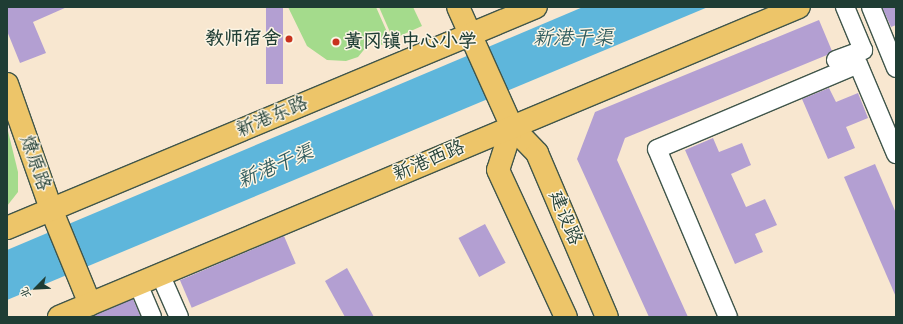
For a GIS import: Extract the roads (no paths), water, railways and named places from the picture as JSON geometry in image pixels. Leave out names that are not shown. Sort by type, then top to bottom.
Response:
[{"type":"main road","name":"建设路","points":[[458,7],[512,127],[537,153],[607,317]]},
{"type":"main road","name":"新港东路","points":[[7,228],[53,214],[536,7]]},
{"type":"main road","name":"新港西路","points":[[59,317],[798,7]]},
{"type":"main road","name":"燎原路","points":[[7,84],[53,214],[90,304]]},
{"type":"main road","name":"建设路","points":[[512,127],[498,170],[566,317]]},
{"type":"street","points":[[845,7],[860,57],[896,154]]},
{"type":"street","points":[[870,7],[896,68]]},
{"type":"street","points":[[828,64],[860,57]]},
{"type":"street","points":[[728,317],[657,149],[860,57]]},
{"type":"street","points":[[160,274],[179,317]]},
{"type":"street","points":[[138,284],[152,317]]},
{"type":"water","name":"新港干渠","points":[[583,7],[708,7],[7,300],[7,250]]},
{"type":"place","name":"教师宿舍","points":[[289,39]]},
{"type":"place","name":"黄冈镇中心小学","points":[[336,42]]}]
